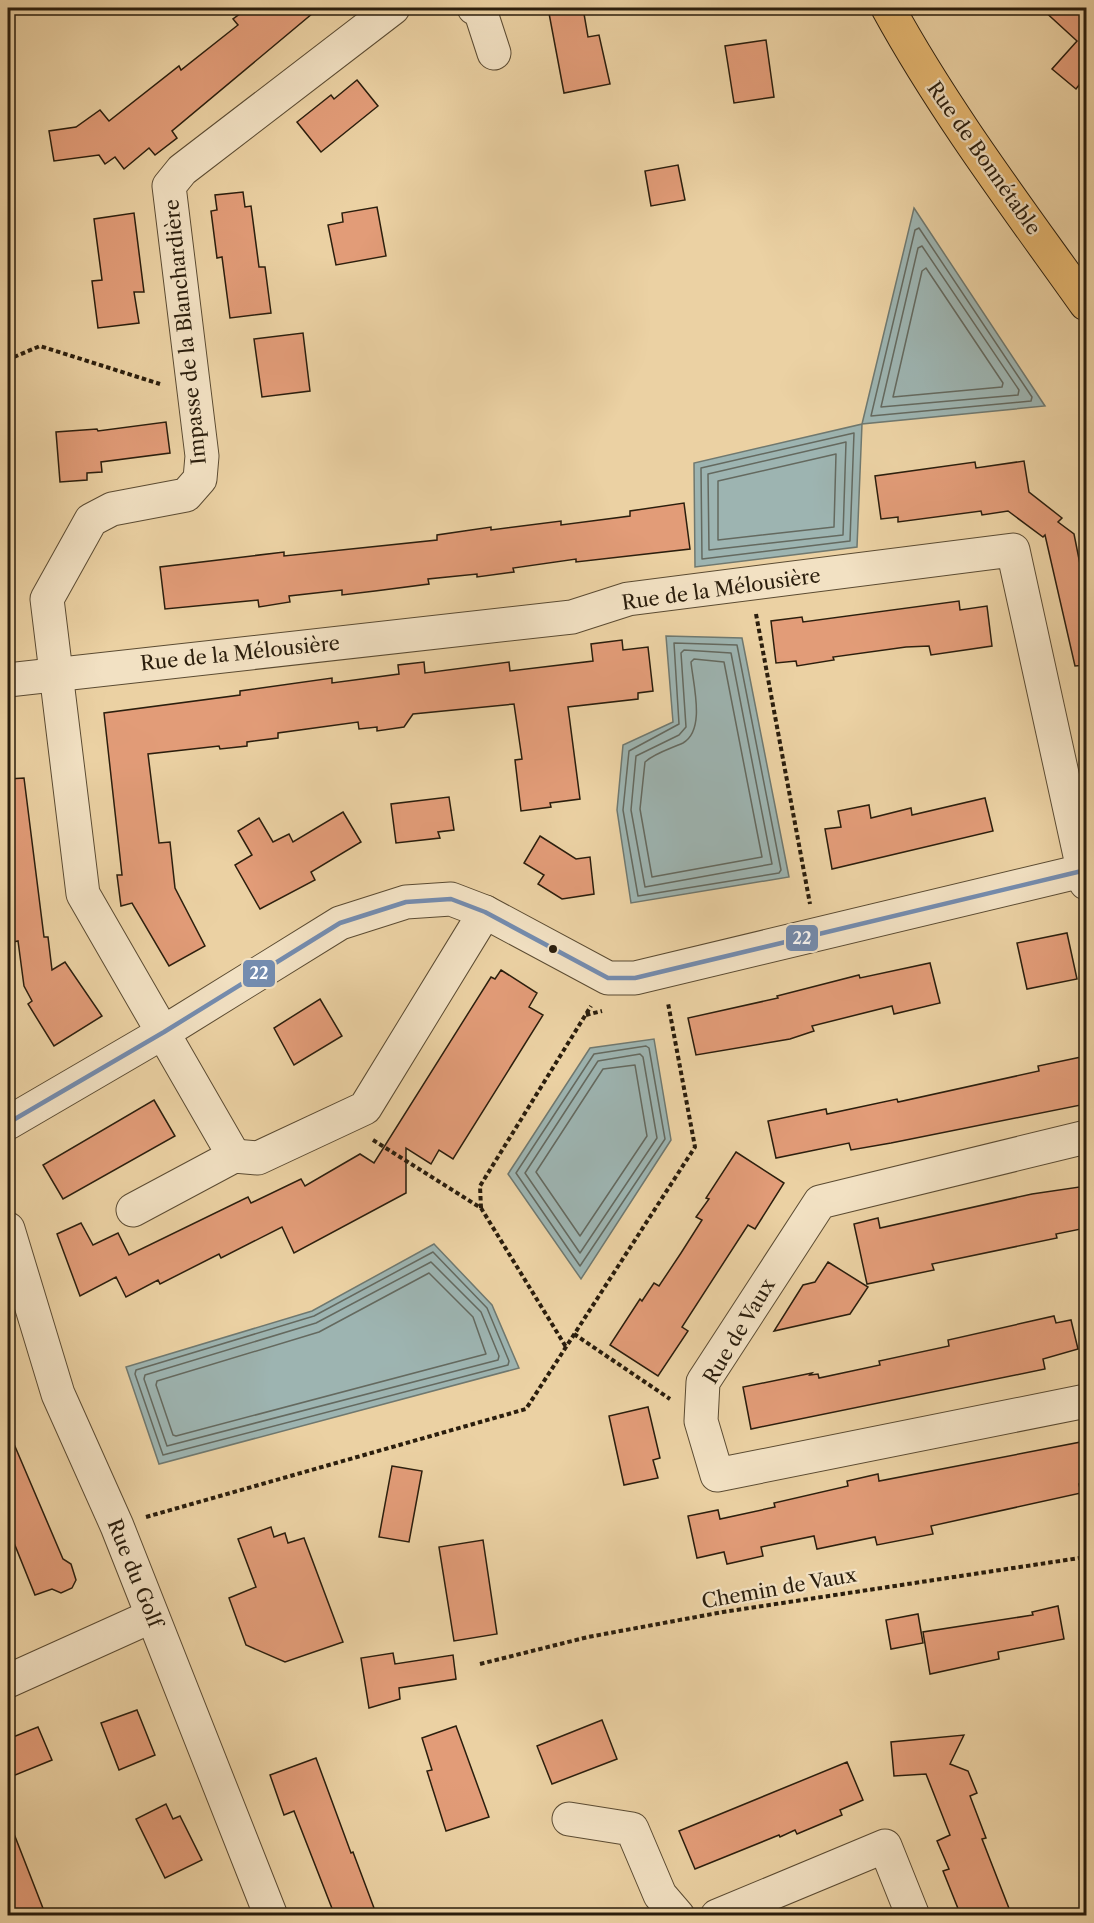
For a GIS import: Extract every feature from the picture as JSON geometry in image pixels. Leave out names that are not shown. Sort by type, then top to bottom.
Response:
[{"type":"main road","name":"Rue de Bonnétable","points":[[888,8],[919,64],[945,103],[1086,303]]},
{"type":"street","name":"Impasse de la Blanchardière","points":[[56,674],[47,599],[91,520],[112,509],[186,495],[201,479],[202,456],[169,186],[182,170],[393,8]]},
{"type":"street","points":[[474,8],[480,10],[494,53]]},
{"type":"street","name":"Rue de la Mélousière","points":[[8,680],[572,617],[628,599],[1013,550],[1085,875]]},
{"type":"street","points":[[56,674],[83,894],[234,1156]]},
{"type":"street","points":[[8,1124],[164,1032],[340,923],[406,902],[451,899],[485,912],[608,978],[635,978],[1085,875]]},
{"type":"street","points":[[133,1210],[234,1156],[258,1158],[365,1108],[485,912]]},
{"type":"street","name":"Rue de Vaux","points":[[1086,1137],[820,1202],[703,1382],[701,1421],[717,1475],[1086,1401]]},
{"type":"street","name":"Rue du Golf","points":[[8,1228],[58,1394],[117,1526],[271,1916]]},
{"type":"street","points":[[8,1681],[152,1616]]},
{"type":"street","points":[[569,1819],[632,1829],[660,1895],[678,1916]]},
{"type":"street","points":[[717,1916],[885,1846],[913,1916]]},
{"type":"path","points":[[14,357],[40,346],[174,388],[194,387]]},
{"type":"path","points":[[750,583],[816,935]]},
{"type":"path","points":[[117,1526],[526,1409],[695,1147],[662,971]]},
{"type":"path","points":[[481,1208],[480,1186],[608,978]]},
{"type":"path","points":[[342,1120],[481,1208],[566,1347]]},
{"type":"path","points":[[574,1334],[701,1421]]},
{"type":"path","name":"Chemin de Vaux","points":[[480,1664],[588,1637],[712,1614],[808,1602],[875,1587],[1086,1557]]},
{"type":"water","points":[[914,208],[1045,406],[862,424]]},
{"type":"water","points":[[862,424],[857,547],[695,567],[694,463]]},
{"type":"water","points":[[666,636],[742,638],[789,877],[631,903],[617,810],[623,745],[673,722]]},
{"type":"water","points":[[654,1039],[671,1140],[581,1279],[508,1174],[590,1048]]},
{"type":"water","points":[[434,1244],[492,1305],[519,1368],[159,1464],[126,1367],[312,1311]]},
{"type":"building","points":[[248,8],[319,8],[172,131],[177,138],[155,155],[149,148],[124,169],[115,157],[105,164],[99,155],[54,161],[49,131],[76,127],[100,110],[109,121],[179,66],[181,70],[238,25],[233,19]]},
{"type":"building","points":[[548,8],[583,8],[588,37],[599,35],[610,84],[564,93]]},
{"type":"building","points":[[1041,8],[1086,8],[1086,76],[1076,89],[1052,69],[1077,41]]},
{"type":"building","points":[[766,40],[774,97],[734,103],[725,46]]},
{"type":"building","points":[[357,80],[378,106],[321,152],[297,122],[331,95],[334,99]]},
{"type":"building","points":[[678,165],[685,200],[651,206],[645,171]]},
{"type":"building","points":[[243,192],[245,207],[251,206],[259,267],[265,267],[271,313],[230,318],[222,257],[217,258],[211,211],[217,210],[215,195]]},
{"type":"building","points":[[377,207],[386,256],[336,265],[328,225],[343,222],[342,213]]},
{"type":"building","points":[[134,213],[144,292],[134,292],[139,323],[98,328],[92,281],[102,280],[94,219]]},
{"type":"building","points":[[303,333],[310,391],[262,397],[254,339]]},
{"type":"building","points":[[166,422],[170,453],[101,462],[102,472],[87,473],[87,480],[60,482],[56,432],[97,429],[98,431]]},
{"type":"building","points":[[1024,461],[1029,492],[1062,518],[1058,522],[1074,534],[1081,569],[1086,568],[1086,665],[1075,666],[1045,535],[1043,537],[1008,511],[982,515],[981,511],[898,522],[898,517],[881,519],[875,476],[975,462],[976,468]]},
{"type":"building","points":[[684,503],[690,549],[576,562],[576,559],[513,568],[514,572],[477,577],[477,574],[428,579],[429,584],[342,595],[342,590],[289,596],[290,602],[259,607],[258,600],[165,609],[160,567],[284,552],[284,556],[437,540],[437,535],[491,527],[491,530],[561,521],[561,525],[630,516],[630,511]]},
{"type":"building","points":[[959,601],[960,610],[987,606],[992,646],[931,655],[929,646],[906,647],[833,657],[834,660],[797,666],[796,661],[776,663],[771,621],[802,617],[803,622]]},
{"type":"building","points":[[622,640],[623,650],[648,647],[653,691],[638,693],[638,699],[568,707],[580,799],[550,803],[551,807],[521,811],[515,760],[522,759],[514,704],[413,714],[404,727],[377,731],[377,727],[359,729],[358,722],[278,733],[278,738],[247,742],[247,746],[220,749],[219,746],[148,754],[159,843],[170,842],[175,888],[205,946],[169,966],[132,903],[121,906],[117,875],[122,875],[104,713],[240,695],[240,691],[332,678],[332,683],[399,674],[398,665],[424,662],[425,673],[509,662],[510,671],[593,661],[591,644]]},
{"type":"building","points":[[24,778],[44,937],[48,937],[52,970],[65,962],[102,1016],[54,1046],[28,1004],[32,1001],[24,986],[18,941],[8,943],[8,779]]},
{"type":"building","points":[[449,797],[454,830],[438,832],[440,838],[396,843],[391,804]]},
{"type":"building","points":[[985,798],[993,831],[832,869],[825,829],[841,827],[838,811],[869,805],[871,818],[911,808],[912,815]]},
{"type":"building","points":[[343,812],[361,842],[311,872],[315,880],[260,909],[235,865],[252,855],[238,831],[259,818],[273,842],[289,834],[293,842]]},
{"type":"building","points":[[540,836],[576,859],[590,857],[594,894],[562,899],[538,884],[544,875],[524,863]]},
{"type":"building","points":[[1067,933],[1077,979],[1027,989],[1017,943]]},
{"type":"building","points":[[930,963],[940,1003],[894,1014],[892,1006],[812,1026],[814,1031],[790,1039],[696,1055],[688,1018],[778,998],[777,996],[859,975],[860,978]]},
{"type":"building","points":[[501,970],[537,993],[529,1007],[543,1015],[453,1159],[439,1150],[431,1164],[406,1148],[406,1193],[294,1253],[282,1227],[221,1258],[219,1254],[160,1284],[158,1280],[126,1297],[116,1277],[80,1296],[57,1234],[81,1223],[93,1245],[118,1233],[129,1255],[248,1197],[251,1203],[301,1179],[305,1186],[360,1154],[374,1163],[491,977],[495,979]]},
{"type":"building","points":[[320,999],[342,1036],[294,1065],[274,1028]]},
{"type":"building","points":[[1086,1056],[1086,1104],[851,1150],[849,1143],[776,1158],[768,1121],[826,1109],[827,1114],[897,1099],[898,1102],[1039,1071],[1038,1066]]},
{"type":"building","points":[[154,1100],[175,1136],[63,1199],[43,1165]]},
{"type":"building","points":[[736,1152],[784,1183],[755,1229],[748,1225],[682,1327],[688,1331],[658,1376],[610,1345],[640,1299],[642,1301],[654,1283],[659,1286],[681,1253],[702,1220],[696,1217],[709,1199],[706,1198]]},
{"type":"building","points":[[1086,1186],[1086,1228],[1056,1234],[1057,1238],[932,1264],[934,1270],[867,1284],[854,1224],[878,1218],[880,1228],[1032,1194]]},
{"type":"building","points":[[828,1262],[868,1287],[850,1314],[774,1331],[803,1285],[815,1282]]},
{"type":"building","points":[[1054,1316],[1056,1323],[1071,1320],[1078,1349],[1043,1359],[1045,1369],[751,1429],[743,1387],[812,1373],[810,1375],[818,1374],[819,1378],[880,1365],[879,1361],[949,1346],[948,1340]]},
{"type":"building","points":[[648,1407],[660,1458],[653,1460],[658,1478],[624,1485],[609,1416]]},
{"type":"building","points":[[8,1430],[63,1559],[71,1564],[76,1580],[72,1588],[61,1593],[52,1589],[35,1595],[8,1528]]},
{"type":"building","points":[[1086,1441],[1086,1482],[1079,1484],[1081,1493],[931,1526],[933,1534],[877,1545],[875,1537],[817,1549],[814,1536],[761,1547],[763,1556],[727,1564],[724,1552],[697,1558],[688,1516],[718,1510],[720,1519],[775,1507],[774,1503],[848,1486],[847,1481],[878,1474],[879,1481]]},
{"type":"building","points":[[392,1466],[422,1471],[409,1542],[379,1537]]},
{"type":"building","points":[[271,1527],[274,1537],[285,1533],[288,1543],[304,1538],[343,1642],[285,1662],[246,1645],[229,1598],[256,1587],[238,1539]]},
{"type":"building","points":[[483,1540],[497,1634],[454,1641],[439,1547]]},
{"type":"building","points":[[1058,1606],[1064,1639],[998,1652],[999,1659],[930,1674],[923,1632],[1033,1615],[1032,1612]]},
{"type":"building","points":[[918,1614],[923,1643],[891,1649],[886,1620]]},
{"type":"building","points":[[393,1653],[395,1664],[453,1655],[456,1679],[399,1688],[400,1699],[369,1708],[361,1658]]},
{"type":"building","points":[[137,1710],[155,1755],[119,1770],[101,1723]]},
{"type":"building","points":[[602,1720],[617,1759],[552,1784],[537,1746]]},
{"type":"building","points":[[456,1726],[489,1817],[446,1831],[427,1771],[432,1770],[422,1738]]},
{"type":"building","points":[[38,1727],[52,1760],[8,1778],[8,1739]]},
{"type":"building","points":[[964,1735],[950,1764],[968,1771],[977,1793],[970,1796],[986,1838],[982,1839],[1012,1916],[961,1916],[943,1871],[949,1869],[937,1841],[950,1835],[926,1774],[894,1776],[891,1742]]},
{"type":"building","points":[[316,1758],[377,1916],[335,1916],[294,1811],[284,1815],[270,1775]]},
{"type":"building","points":[[847,1762],[863,1800],[840,1810],[842,1815],[797,1834],[795,1830],[780,1837],[779,1835],[695,1869],[679,1831]]},
{"type":"building","points":[[166,1804],[173,1819],[180,1816],[202,1860],[165,1878],[136,1819]]},
{"type":"building","points":[[9,1821],[46,1916],[8,1916]]},
{"type":"transit line","name":"22","points":[[8,1123],[164,1032],[340,923],[406,902],[451,899],[485,912],[608,978],[635,978],[1086,870]]}]
